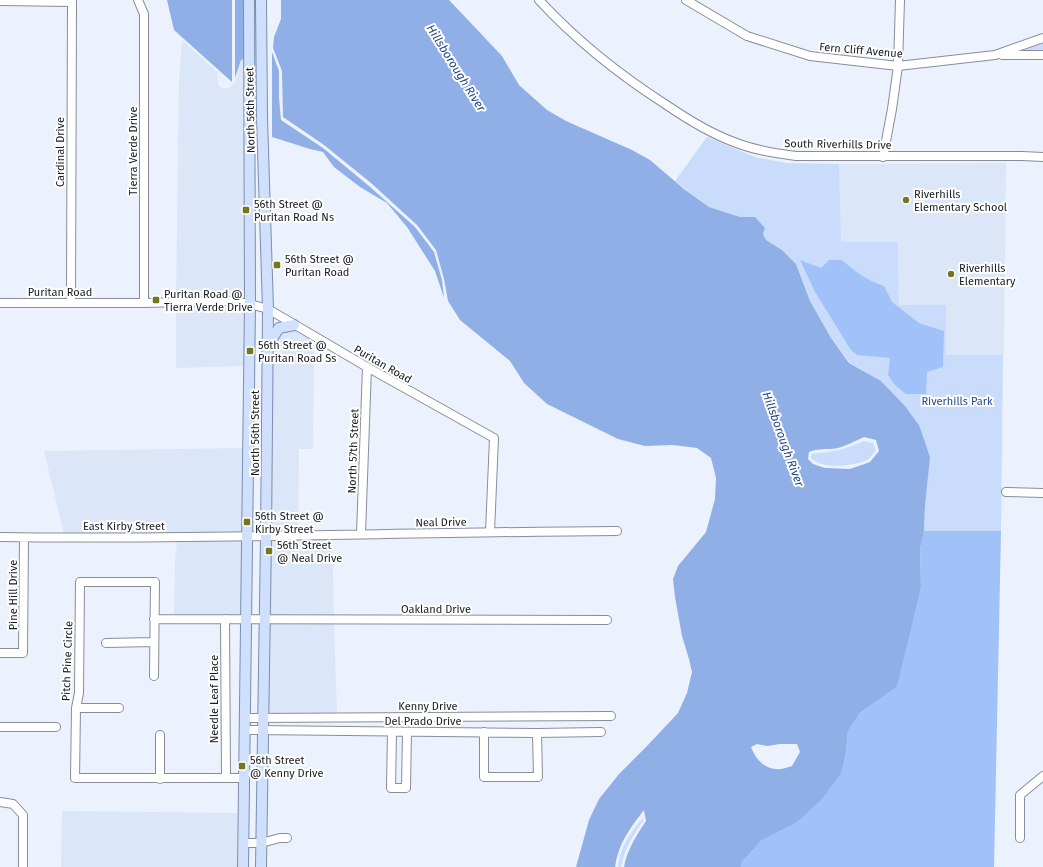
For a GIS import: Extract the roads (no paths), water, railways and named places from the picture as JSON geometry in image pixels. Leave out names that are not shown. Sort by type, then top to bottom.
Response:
[{"type":"main road","name":"North 56th Street","points":[[243,867],[250,304],[250,0]]},
{"type":"main road","name":"North 56th Street","points":[[261,0],[263,147],[268,309],[261,867]]},
{"type":"main road","points":[[250,147],[263,147]]},
{"type":"main road","points":[[268,344],[279,328],[286,325],[294,325]]},
{"type":"main road","points":[[248,437],[267,437]]},
{"type":"street","name":"Tierra Verde Drive","points":[[138,0],[144,14],[144,303]]},
{"type":"street","name":"South Riverhills Drive","points":[[539,0],[581,40],[636,85],[697,126],[733,142],[767,152],[796,156],[1043,157]]},
{"type":"street","name":"Fern Cliff Avenue","points":[[686,0],[747,36],[810,56],[898,66],[995,55],[1043,38]]},
{"type":"street","points":[[883,157],[898,66],[900,0]]},
{"type":"street","name":"Cardinal Drive","points":[[0,1],[72,2],[71,302]]},
{"type":"street","points":[[995,55],[1043,55]]},
{"type":"street","name":"Puritan Road","points":[[0,302],[144,303],[230,301],[268,309],[366,367],[494,438],[490,532]]},
{"type":"street","name":"North 57th Street","points":[[361,534],[366,367]]},
{"type":"street","points":[[1006,492],[1043,493]]},
{"type":"street","name":"Neal Drive","points":[[266,537],[361,534],[617,531]]},
{"type":"street","name":"East Kirby Street","points":[[0,537],[266,537]]},
{"type":"street","name":"Pine Hill Drive","points":[[0,653],[23,653],[24,538]]},
{"type":"street","name":"Pitch Pine Circle","points":[[154,619],[155,582],[80,582],[79,692],[76,708],[76,778],[244,778]]},
{"type":"street","points":[[154,676],[154,619],[247,619]]},
{"type":"street","name":"Oakland Drive","points":[[247,619],[607,620]]},
{"type":"street","name":"Needle Leaf Place","points":[[225,620],[226,778]]},
{"type":"street","points":[[106,643],[154,642]]},
{"type":"street","points":[[76,708],[119,708]]},
{"type":"street","name":"Kenny Drive","points":[[245,718],[611,716]]},
{"type":"street","points":[[0,727],[56,727]]},
{"type":"street","name":"Del Prado Drive","points":[[245,730],[601,732]]},
{"type":"street","points":[[392,732],[391,788],[406,788],[407,732]]},
{"type":"street","points":[[484,732],[484,777],[538,777],[537,732]]},
{"type":"street","points":[[160,734],[160,779]]},
{"type":"street","points":[[1020,838],[1020,795],[1043,776]]},
{"type":"street","points":[[0,802],[13,804],[22,815],[24,867]]},
{"type":"street","points":[[243,843],[261,843],[280,838],[287,838]]},
{"type":"water","points":[[167,0],[232,0],[232,82],[174,30]]},
{"type":"water","points":[[235,0],[244,0],[244,59],[241,60],[235,78]]},
{"type":"water","name":"Hillsborough River","points":[[281,0],[449,0],[502,56],[519,85],[547,110],[566,121],[632,150],[650,160],[684,189],[709,207],[740,217],[755,217],[765,228],[763,234],[766,240],[782,250],[796,264],[810,301],[831,338],[849,363],[881,381],[905,406],[919,425],[930,457],[924,531],[920,549],[921,587],[897,686],[860,713],[848,731],[846,751],[841,773],[822,799],[796,823],[761,841],[742,862],[741,867],[624,867],[635,838],[646,821],[644,810],[629,830],[619,851],[615,867],[576,867],[589,820],[599,799],[619,774],[678,713],[687,693],[692,672],[682,636],[673,579],[678,566],[706,532],[715,499],[716,478],[711,458],[697,448],[673,445],[645,446],[618,439],[547,404],[524,383],[510,361],[460,320],[448,301],[436,250],[417,225],[371,183],[324,145],[283,117],[282,71],[273,48],[274,37],[281,19]],"holes":[[[864,437],[876,440],[879,451],[870,462],[850,469],[825,468],[813,464],[808,459],[809,452],[840,447]],[[757,744],[767,746],[797,744],[800,752],[792,766],[780,769],[771,768],[760,762],[755,755],[751,747]]]},
{"type":"water","points":[[272,52],[279,71],[281,120],[323,148],[415,227],[434,252],[442,280],[444,298],[435,271],[407,227],[387,203],[360,187],[334,167],[323,152],[272,137]]},
{"type":"place","name":"Riverhills Elementary School","points":[[906,200]]},
{"type":"place","name":"56th Street @ Puritan Road Ns","points":[[246,210]]},
{"type":"place","name":"56th Street @ Puritan Road","points":[[277,265]]},
{"type":"place","name":"Riverhills Elementary","points":[[951,274]]},
{"type":"place","name":"Puritan Road @ Tierra Verde Drive","points":[[156,300]]},
{"type":"place","name":"56th Street @ Puritan Road Ss","points":[[250,351]]},
{"type":"place","name":"56th Street @ Kirby Street","points":[[247,522]]},
{"type":"place","name":"56th Street @ Neal Drive","points":[[269,551]]},
{"type":"place","name":"56th Street @ Kenny Drive","points":[[242,766]]},
{"type":"park label","name":"Riverhills Park","points":[[957,401]]}]
